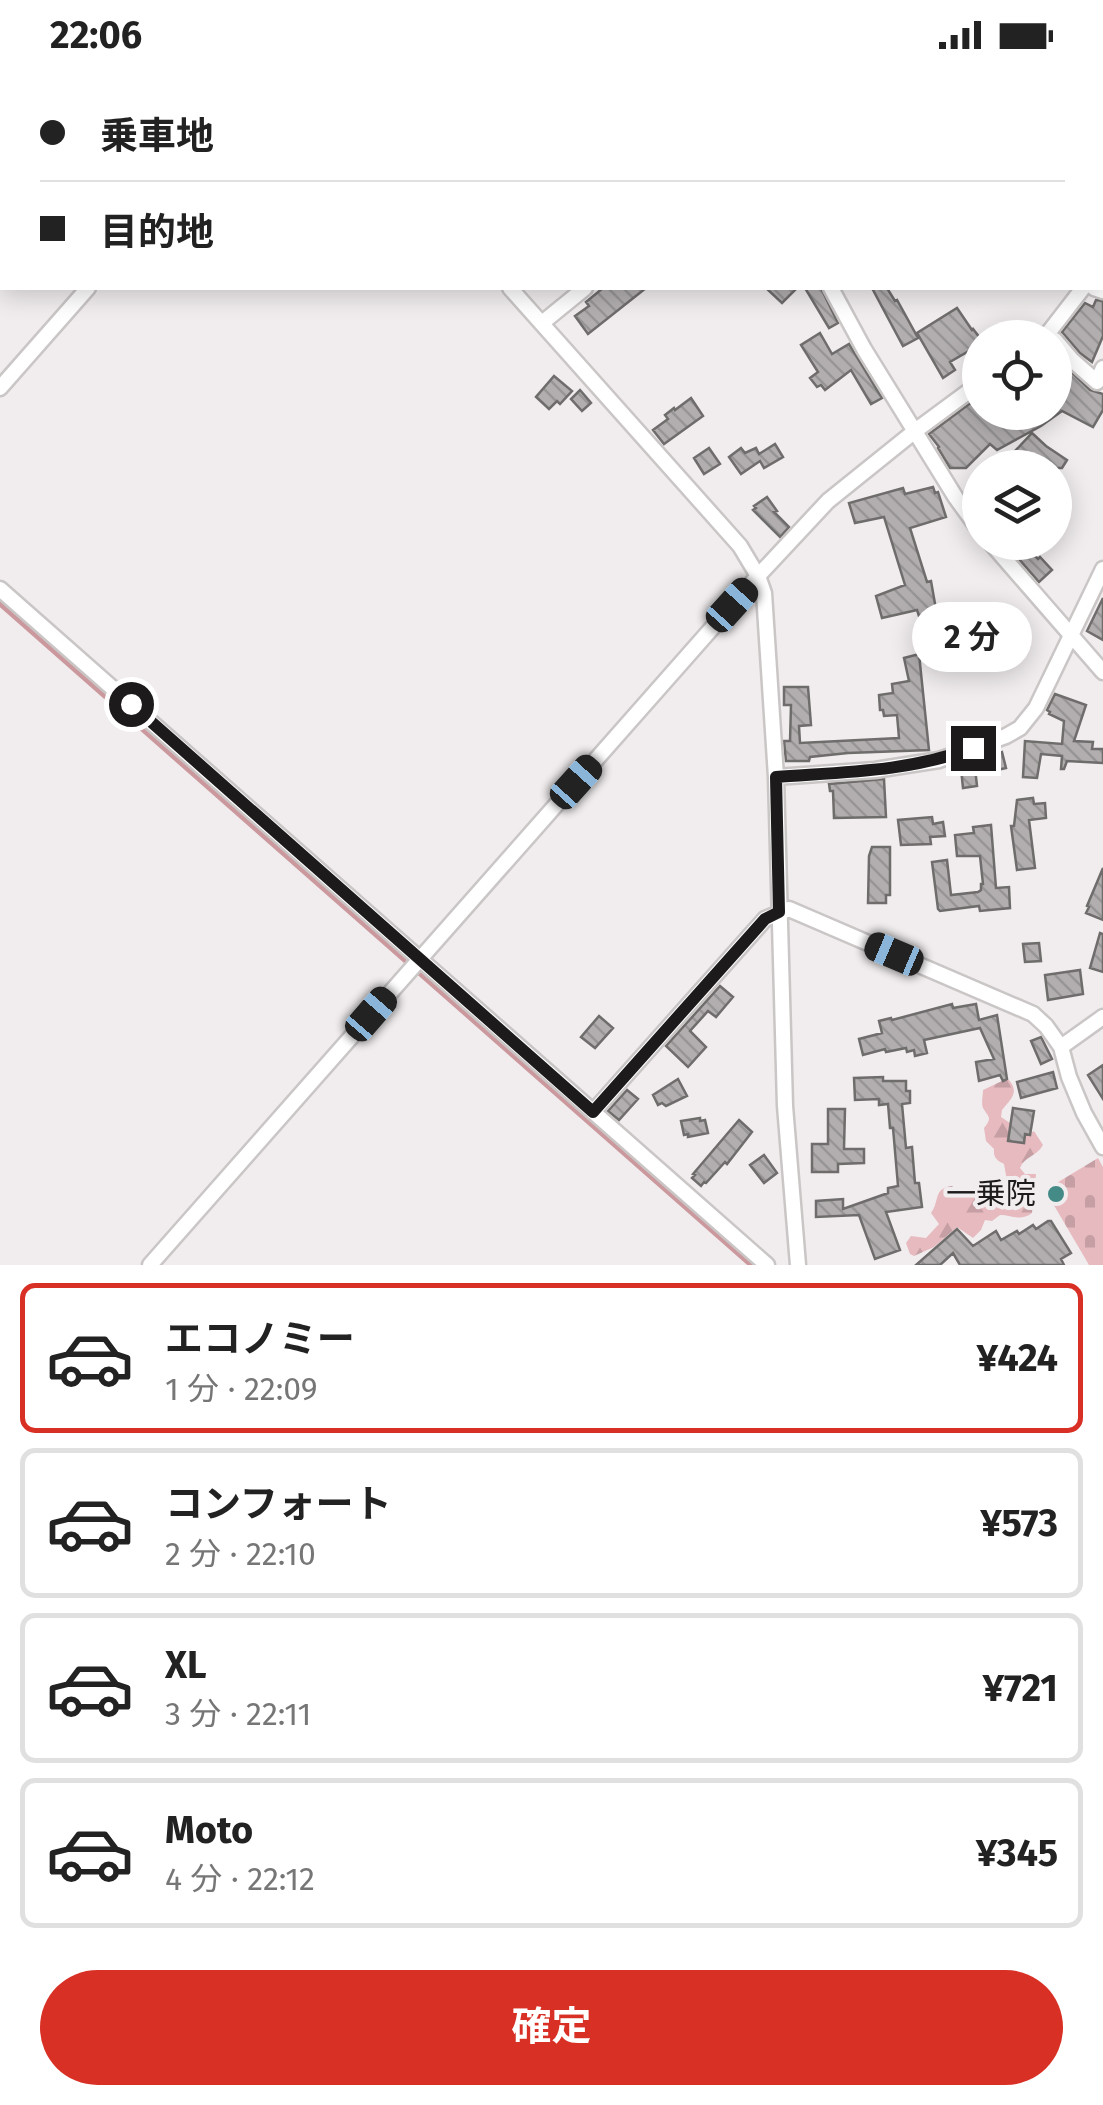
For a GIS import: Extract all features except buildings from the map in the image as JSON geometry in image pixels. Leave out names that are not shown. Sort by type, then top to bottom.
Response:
[{"type":"street","points":[[0,388],[86,290]]},
{"type":"street","points":[[512,290],[740,546],[764,593],[776,777],[784,1106],[798,1265]]},
{"type":"street","points":[[542,322],[582,290]]},
{"type":"street","points":[[833,290],[864,349],[962,504]]},
{"type":"street","points":[[1061,320],[1082,290]]},
{"type":"street","points":[[1072,360],[1097,382],[1103,368]]},
{"type":"street","points":[[150,1265],[758,576],[828,502],[962,396]]},
{"type":"street","points":[[1005,560],[1103,672]]},
{"type":"street","points":[[776,777],[914,766],[940,760],[1020,728],[1036,708],[1103,569]]},
{"type":"street","points":[[0,589],[767,1265]]},
{"type":"street","points":[[593,1112],[765,919],[789,908],[1032,1014],[1062,1047],[1084,1113],[1103,1147]]},
{"type":"street","points":[[1062,1047],[1103,1017]]},
{"type":"green space","points":[[1009,1080],[1014,1093],[1001,1117],[1013,1125],[1021,1138],[1034,1131],[1043,1145],[1020,1168],[1025,1174],[1036,1174],[1032,1213],[985,1220],[973,1238],[957,1227],[934,1247],[914,1256],[910,1254],[906,1243],[911,1236],[926,1238],[939,1224],[931,1213],[942,1189],[952,1186],[963,1196],[991,1192],[1007,1181],[1004,1164],[986,1141],[984,1128],[989,1119],[982,1104],[983,1090]]},
{"type":"green space","points":[[1098,1158],[1103,1167],[1103,1265],[1089,1265],[1045,1190]]},
{"type":"waterway","points":[[0,604],[751,1265]]},
{"type":"place","name":"一乗院","points":[[1056,1194]]},
{"type":"route","points":[[131,704],[593,1112],[765,919],[779,912],[776,777],[914,766],[973,748]]}]
